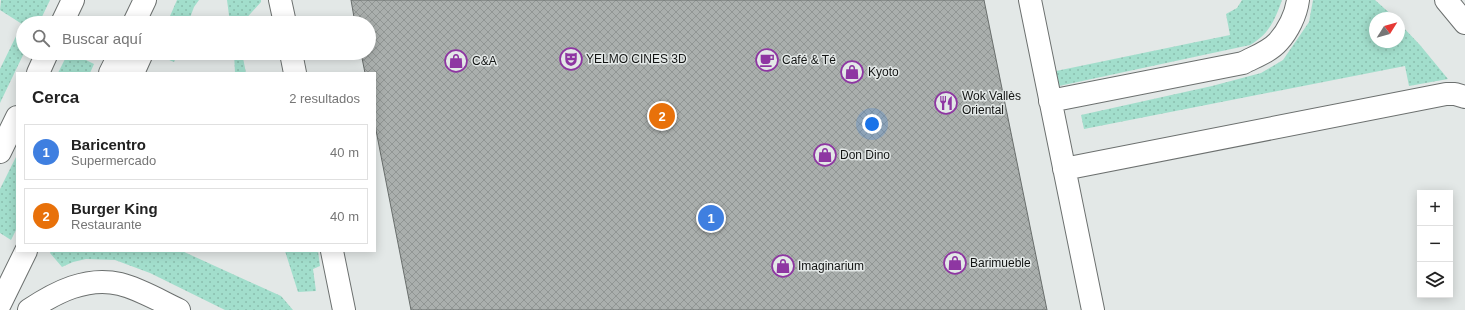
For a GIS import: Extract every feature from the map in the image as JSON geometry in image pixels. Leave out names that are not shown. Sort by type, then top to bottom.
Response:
[{"type":"street","points":[[65,16],[73,0]]},
{"type":"street","points":[[280,0],[283,16]]},
{"type":"street","points":[[1030,0],[1093,310]]},
{"type":"street","points":[[1050,101],[1243,63],[1262,54],[1278,43],[1291,24],[1298,0]]},
{"type":"street","points":[[1446,0],[1465,23]]},
{"type":"street","points":[[38,72],[44,60]]},
{"type":"street","points":[[110,72],[116,60]]},
{"type":"street","points":[[133,72],[139,60]]},
{"type":"street","points":[[292,60],[295,72]]},
{"type":"street","points":[[1064,168],[1446,94],[1465,97]]},
{"type":"street","points":[[0,152],[16,119]]},
{"type":"street","points":[[0,304],[26,252]]},
{"type":"street","points":[[332,252],[344,310]]},
{"type":"street","points":[[29,310],[57,293],[93,282],[122,284],[179,310]]},
{"type":"green space","points":[[1,0],[50,0],[42,16],[16,16],[16,20],[0,10]]},
{"type":"green space","points":[[177,0],[199,0],[191,16],[170,16]]},
{"type":"green space","points":[[227,0],[261,0],[261,2],[248,16],[229,16]]},
{"type":"green space","points":[[1242,0],[1282,0],[1277,14],[1267,31],[1257,41],[1250,45],[1059,86],[1056,71],[1230,35],[1226,14],[1237,8]]},
{"type":"green space","points":[[1313,0],[1375,0],[1388,12],[1369,12],[1369,48],[1405,48],[1405,29],[1448,79],[1409,86],[1405,66],[1084,129],[1081,115],[1212,86],[1261,73],[1283,60],[1309,22]]},
{"type":"green space","points":[[16,36],[16,60],[21,60],[0,103],[0,69]]},
{"type":"green space","points":[[64,60],[86,60],[94,64],[90,72],[58,72]]},
{"type":"green space","points":[[234,60],[243,60],[246,72],[235,72]]},
{"type":"green space","points":[[16,157],[16,230],[11,240],[0,233],[0,189]]},
{"type":"green space","points":[[184,252],[281,296],[293,310],[225,310],[150,273],[115,260],[86,259],[73,262],[62,267],[50,253]]},
{"type":"green space","points":[[285,252],[318,252],[320,266],[313,269],[316,291],[298,292]]},
{"type":"building","points":[[351,0],[984,0],[1047,310],[411,310],[376,130],[376,72],[365,72],[362,60],[376,60],[376,16],[354,16]]},
{"type":"place","name":"YELMO CINES 3D","points":[[571,59]]},
{"type":"place","name":"Café & Té","points":[[767,60]]},
{"type":"place","name":"C&A","points":[[456,61]]},
{"type":"place","name":"Kyoto","points":[[852,72]]},
{"type":"place","name":"Wok Vallès Oriental","points":[[946,103]]},
{"type":"place","name":"Burger King","points":[[662,116]]},
{"type":"place","name":"Don Dino","points":[[825,155]]},
{"type":"place","name":"Baricentro","points":[[711,218]]},
{"type":"place","name":"Barimueble","points":[[955,263]]},
{"type":"place","name":"Imaginarium","points":[[783,266]]}]
